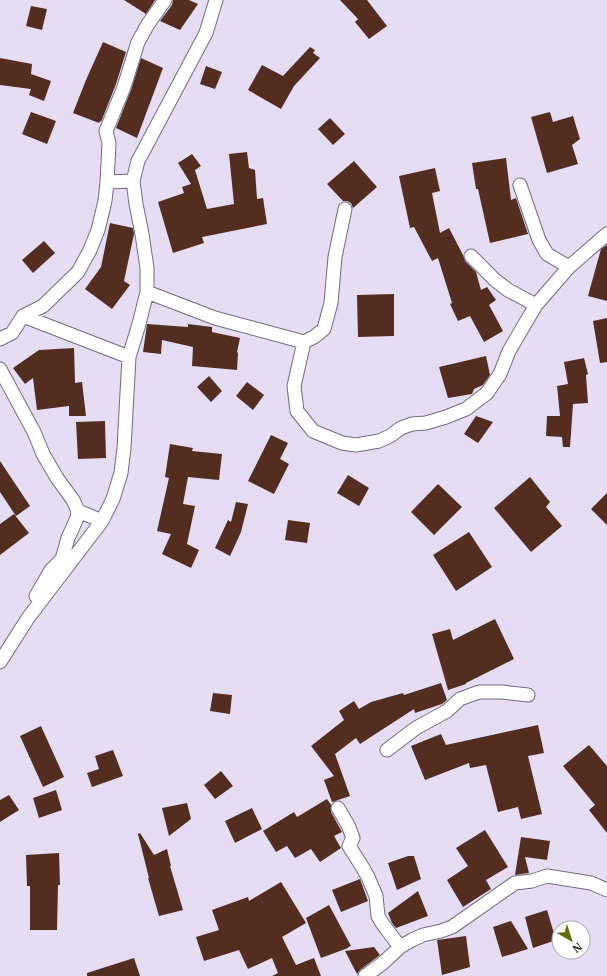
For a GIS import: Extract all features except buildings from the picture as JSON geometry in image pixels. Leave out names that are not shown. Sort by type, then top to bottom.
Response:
[{"type":"street","points":[[0,339],[12,333],[23,316],[43,306],[78,272],[90,250],[98,230],[105,201],[108,143],[106,131],[124,87],[138,42],[148,24],[165,0]]},
{"type":"street","points":[[0,662],[28,618],[102,521],[112,499],[121,473],[124,448],[129,356],[147,292],[147,268],[133,181],[138,161],[206,33],[216,0]]},
{"type":"street","points":[[107,182],[133,181]]},
{"type":"street","points":[[520,186],[539,240],[547,254],[569,267]]},
{"type":"street","points":[[147,292],[216,318],[304,342],[314,337],[324,329],[331,303],[335,257],[345,209]]},
{"type":"street","points":[[304,342],[294,386],[298,411],[313,431],[342,443],[356,445],[379,441],[390,436],[401,428],[412,424],[426,423],[466,409],[487,393],[500,374],[509,351],[536,304],[569,267],[607,234]]},
{"type":"street","points":[[471,256],[495,280],[508,290],[536,304]]},
{"type":"street","points":[[23,316],[129,356]]},
{"type":"street","points":[[0,369],[34,432],[43,454],[57,478],[73,500],[78,511],[77,518],[68,538],[62,559],[51,570],[38,592],[32,603],[28,618]]},
{"type":"street","points":[[78,511],[102,521]]},
{"type":"street","points":[[0,647],[16,636]]},
{"type":"street","points":[[386,750],[416,728],[447,711],[460,699],[479,692],[502,692],[528,695]]},
{"type":"street","points":[[338,808],[348,825],[353,838],[349,846],[363,868],[376,896],[378,916],[400,947]]},
{"type":"street","points":[[365,976],[383,963],[400,947],[423,935],[452,927],[515,883],[532,881],[547,876],[591,883],[607,890]]}]
